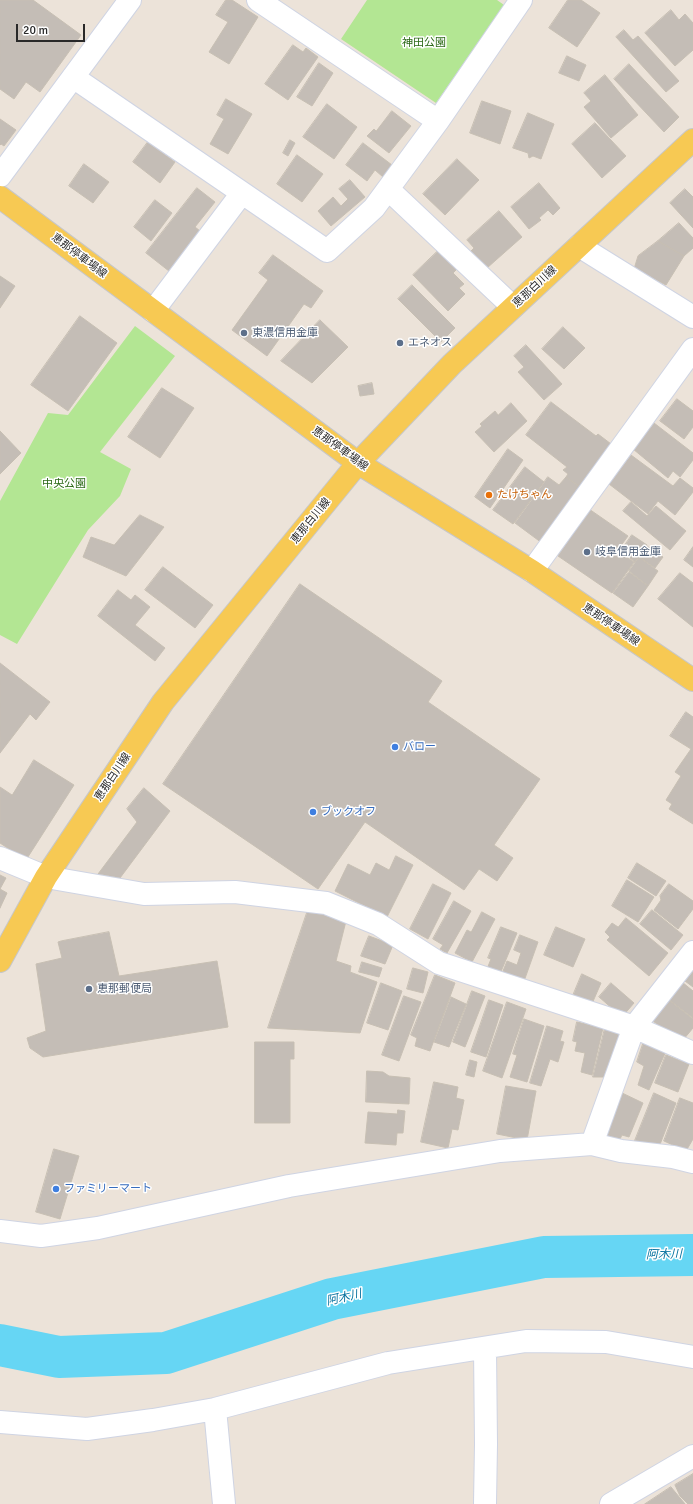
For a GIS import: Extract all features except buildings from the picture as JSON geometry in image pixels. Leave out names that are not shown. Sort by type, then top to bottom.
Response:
[{"type":"main road","name":"恵那白川線","points":[[0,961],[46,877],[163,702],[358,463],[452,364],[693,140]]},
{"type":"main road","name":"恵那停車場線","points":[[0,198],[358,463],[532,571],[693,680]]},
{"type":"street","points":[[0,176],[130,0]]},
{"type":"street","points":[[258,0],[438,121]]},
{"type":"street","points":[[73,77],[327,251],[374,208],[438,121],[521,0]]},
{"type":"street","points":[[388,189],[513,307]]},
{"type":"street","points":[[153,311],[242,193]]},
{"type":"street","points":[[579,246],[693,317]]},
{"type":"street","points":[[532,571],[693,349]]},
{"type":"street","points":[[0,858],[46,877],[144,894],[235,892],[326,903],[378,924],[439,963],[634,1028],[693,1053]]},
{"type":"street","points":[[592,1144],[634,1028],[693,952]]},
{"type":"street","points":[[0,1231],[40,1236],[98,1228],[289,1186],[500,1151],[592,1144],[621,1151],[673,1157],[693,1162]]},
{"type":"street","points":[[0,1422],[87,1429],[154,1420],[215,1409],[388,1363],[526,1341],[606,1342],[693,1357]]},
{"type":"street","points":[[485,1348],[485,1504]]},
{"type":"street","points":[[215,1409],[224,1504]]},
{"type":"street","points":[[610,1504],[693,1456]]},
{"type":"green space","name":"神田公園","points":[[367,0],[497,0],[504,5],[436,103],[341,39]]},
{"type":"green space","name":"中央公園","points":[[135,326],[175,356],[100,452],[131,469],[120,496],[88,530],[17,644],[0,635],[0,501],[48,413],[68,415]]},
{"type":"waterway","name":"阿木川","points":[[0,1345],[59,1357],[166,1353],[332,1299],[544,1257],[693,1255]]},
{"type":"place","name":"東濃信用金庫","points":[[244,333]]},
{"type":"place","name":"エネオス","points":[[400,343]]},
{"type":"place","name":"たけちゃん","points":[[489,495]]},
{"type":"place","name":"岐阜信用金庫","points":[[587,552]]},
{"type":"place","name":"バロー","points":[[395,747]]},
{"type":"place","name":"ブックオフ","points":[[313,812]]},
{"type":"place","name":"恵那郵便局","points":[[89,989]]},
{"type":"place","name":"ファミリーマート","points":[[56,1189]]}]
